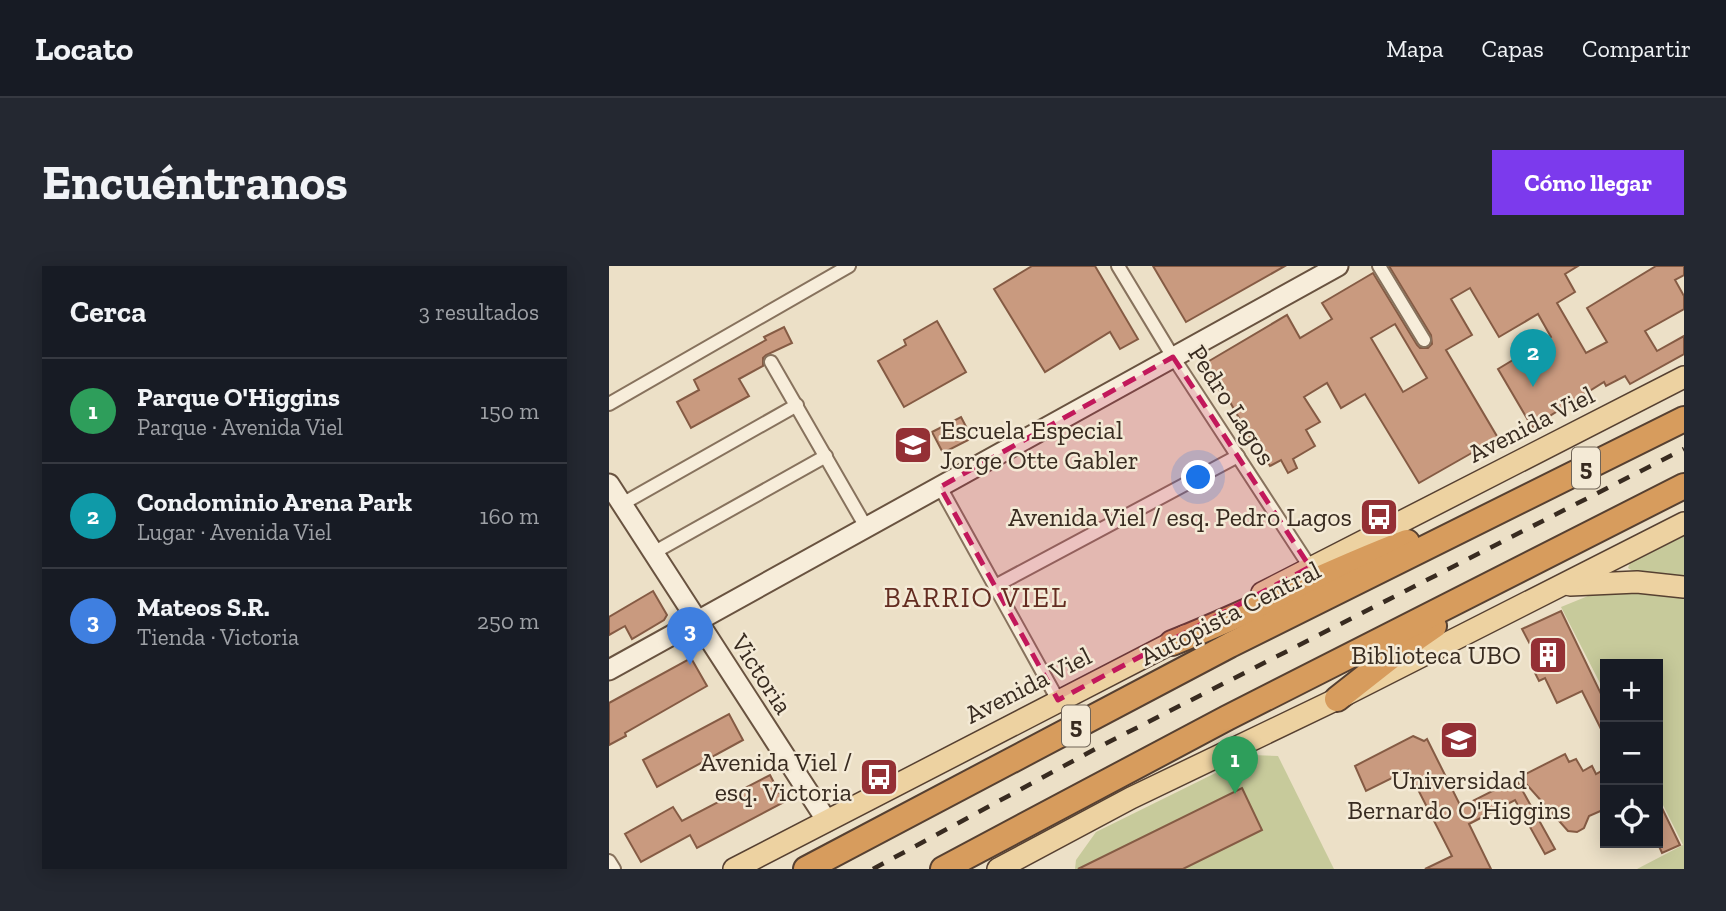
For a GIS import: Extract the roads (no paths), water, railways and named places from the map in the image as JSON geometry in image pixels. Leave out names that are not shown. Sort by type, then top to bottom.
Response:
[{"type":"highway","name":"Autopista Central","points":[[806,869],[1230,645],[1684,419]]},
{"type":"highway","name":"5","points":[[943,869],[1144,761],[1684,486]]},
{"type":"highway","points":[[1172,643],[1379,553],[1436,532],[1488,518]]},
{"type":"highway","points":[[1337,699],[1494,582]]},
{"type":"main road","name":"Avenida Viel","points":[[734,869],[1172,643],[1310,567],[1684,377]]},
{"type":"main road","points":[[998,869],[1131,798],[1337,699],[1684,523]]},
{"type":"main road","points":[[1561,586],[1637,582],[1684,587]]},
{"type":"street","points":[[609,404],[849,266]]},
{"type":"street","name":"Pedro Lagos","points":[[1118,266],[1173,357],[1310,567]]},
{"type":"street","points":[[609,670],[1338,266]]},
{"type":"street","points":[[1379,266],[1425,340]]},
{"type":"street","points":[[771,362],[866,527]]},
{"type":"street","points":[[622,504],[797,405]]},
{"type":"street","points":[[653,553],[826,456]]},
{"type":"street","points":[[995,586],[1238,456]]},
{"type":"street","name":"Victoria","points":[[609,484],[827,821]]},
{"type":"street","points":[[940,486],[1058,700]]},
{"type":"street","points":[[609,861],[614,869]]},
{"type":"railway","points":[[873,869],[1099,747],[1684,449]]},
{"type":"place","name":"Condominio Arena Park","points":[[1533,387]]},
{"type":"place","name":"Escuela Especial Jorge Otte Gabler","points":[[913,445]]},
{"type":"place","name":"Avenida Viel / esq. Pedro Lagos","points":[[1379,517]]},
{"type":"place","name":"Biblioteca UBO","points":[[1548,655]]},
{"type":"place","name":"Mateos S.R.","points":[[690,665]]},
{"type":"place","name":"Universidad Bernardo O'Higgins","points":[[1459,740]]},
{"type":"place","name":"Avenida Viel / esq. Victoria","points":[[879,777]]},
{"type":"place","name":"Parque O'Higgins","points":[[1235,794]]},
{"type":"district","name":"BARRIO VIEL","points":[[976,597]]}]
